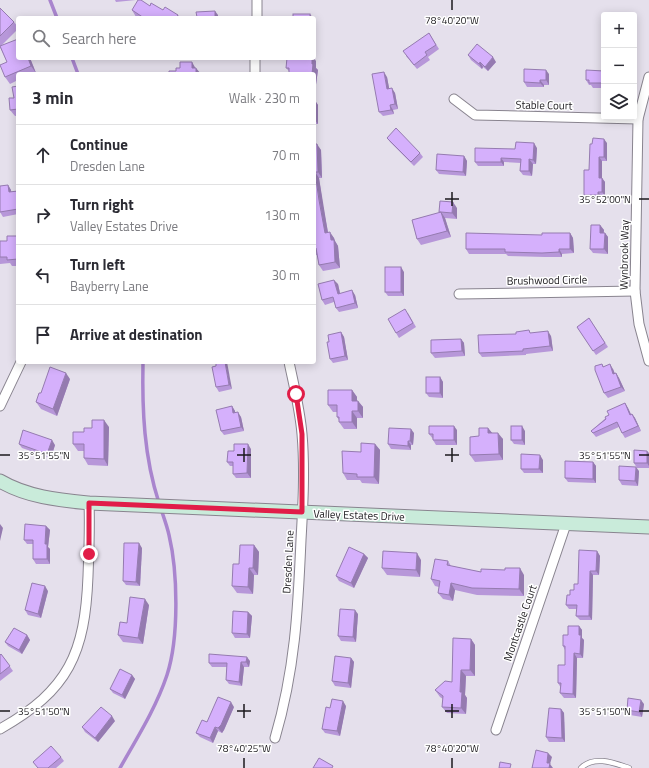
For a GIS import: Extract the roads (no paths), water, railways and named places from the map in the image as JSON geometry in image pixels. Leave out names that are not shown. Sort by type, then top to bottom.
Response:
[{"type":"street","points":[[257,0],[257,16]]},
{"type":"street","points":[[255,72],[256,60]]},
{"type":"street","name":"Wynbrook Way","points":[[649,77],[638,118],[635,291],[639,324],[649,362]]},
{"type":"street","name":"Stable Court","points":[[454,99],[475,115],[638,118]]},
{"type":"street","name":"Brushwood Circle","points":[[459,294],[635,291]]},
{"type":"street","points":[[0,406],[20,364]]},
{"type":"street","name":"Dresden Lane","points":[[275,738],[284,706],[293,662],[299,597],[302,512],[302,434],[289,364]]},
{"type":"street","name":"Valley Estates Drive","points":[[0,481],[29,493],[45,497],[89,503],[649,527]]},
{"type":"street","points":[[0,729],[29,711],[50,693],[63,677],[80,643],[87,598],[89,503]]},
{"type":"street","name":"Montcastle Court","points":[[496,730],[566,524]]},
{"type":"lane","points":[[581,768],[586,764],[601,761],[629,768]]},
{"type":"waterway","points":[[50,0],[56,16]]},
{"type":"waterway","points":[[73,60],[77,72]]},
{"type":"waterway","points":[[143,364],[143,398],[147,451],[159,503]]},
{"type":"waterway","points":[[120,768],[146,723],[163,687],[171,660],[174,643],[176,605],[174,568],[169,535],[161,509]]}]
